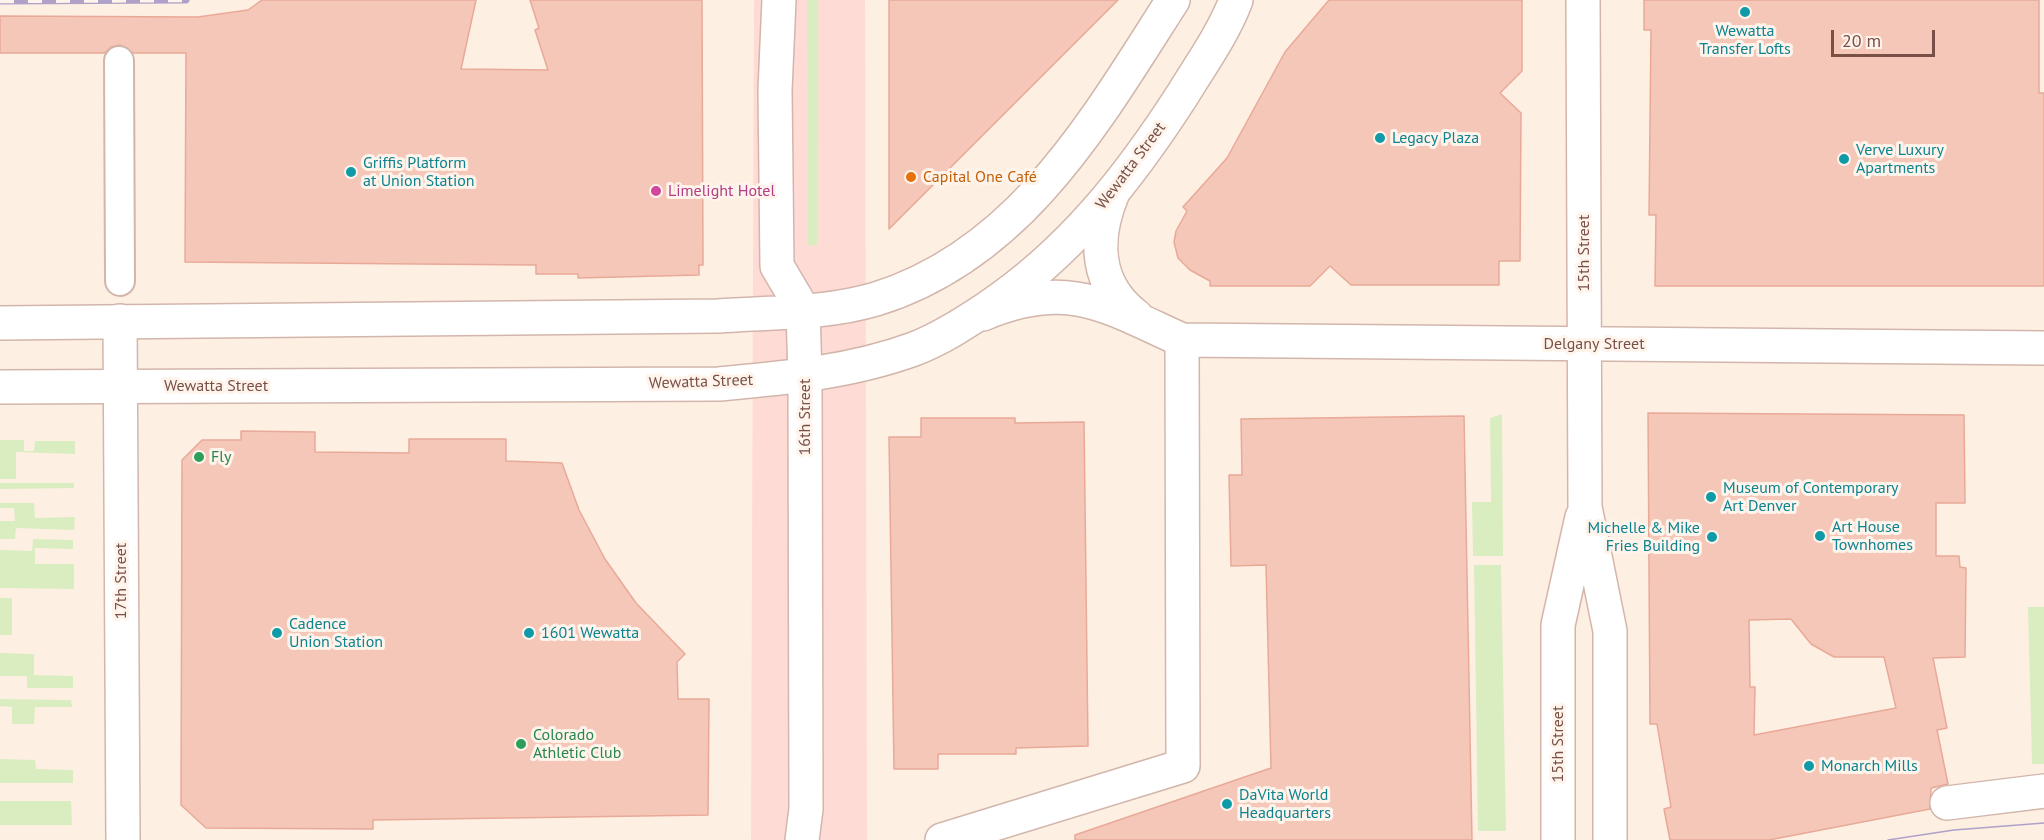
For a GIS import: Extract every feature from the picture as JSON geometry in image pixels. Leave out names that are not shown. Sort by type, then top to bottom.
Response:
[{"type":"street","name":"16th Street","points":[[779,0],[776,90],[777,266],[803,310],[805,375],[806,809],[802,840]]},
{"type":"street","points":[[0,323],[718,316],[803,310],[864,302],[910,286],[944,270],[976,249],[1027,206],[1100,114],[1173,0]]},
{"type":"street","name":"Wewatta Street","points":[[0,387],[719,384],[834,371],[915,349],[958,328],[1017,289],[1062,250],[1112,195],[1166,121],[1227,24],[1236,0]]},
{"type":"street","name":"15th Street","points":[[1583,0],[1584,507],[1610,631],[1610,840]]},
{"type":"street","points":[[118,61],[120,281]]},
{"type":"street","name":"Delgany Street","points":[[1112,195],[1103,216],[1100,237],[1103,268],[1116,296],[1147,325]]},
{"type":"street","name":"Delgany Street","points":[[973,318],[1020,301],[1071,298],[1096,302],[1120,310],[1182,340],[2044,348]]},
{"type":"street","name":"17th Street","points":[[120,321],[123,840]]},
{"type":"street","points":[[942,840],[1183,766],[1182,340]]},
{"type":"street","name":"15th Street","points":[[1558,840],[1558,625],[1584,507]]},
{"type":"street","points":[[1947,803],[2044,791]]},
{"type":"shaded area","points":[[754,0],[865,0],[867,840],[751,840]]},
{"type":"green space","points":[[807,0],[818,0],[817,245],[808,245]]},
{"type":"green space","points":[[1502,414],[1503,556],[1473,556],[1472,502],[1491,502],[1490,418]]},
{"type":"green space","points":[[0,440],[24,440],[24,451],[34,451],[35,441],[75,441],[75,454],[16,452],[16,479],[0,479]]},
{"type":"green space","points":[[0,483],[74,483],[74,488],[0,489]]},
{"type":"green space","points":[[0,503],[34,503],[35,518],[75,517],[74,530],[16,528],[15,539],[0,539],[0,521],[15,521],[14,508],[0,508]]},
{"type":"green space","points":[[33,539],[73,540],[73,549],[35,548],[35,564],[74,564],[74,589],[0,588],[0,550],[32,551]]},
{"type":"green space","points":[[1474,565],[1501,565],[1506,831],[1478,831]]},
{"type":"green space","points":[[0,598],[12,598],[12,635],[0,635]]},
{"type":"green space","points":[[2028,607],[2044,607],[2044,764],[2032,764]]},
{"type":"green space","points":[[0,653],[34,654],[34,675],[73,676],[73,688],[27,688],[27,676],[0,676]]},
{"type":"green space","points":[[0,699],[71,700],[72,707],[35,707],[34,724],[12,724],[12,707],[0,706]]},
{"type":"green space","points":[[0,759],[35,760],[36,769],[73,770],[73,783],[0,783]]},
{"type":"green space","points":[[0,801],[71,801],[72,825],[0,825]]},
{"type":"building","points":[[262,0],[476,0],[461,69],[548,70],[535,30],[539,28],[530,0],[702,0],[703,265],[699,265],[699,275],[578,278],[578,274],[536,274],[536,265],[185,262],[186,53],[133,53],[120,45],[111,47],[105,53],[0,53],[0,16],[198,17],[248,10]]},
{"type":"building","points":[[889,0],[1118,0],[889,229]]},
{"type":"building","name":"Legacy Plaza","points":[[1329,0],[1522,0],[1522,71],[1500,93],[1521,113],[1520,261],[1499,261],[1499,285],[1351,285],[1330,266],[1310,286],[1210,286],[1210,281],[1190,270],[1178,258],[1174,242],[1176,231],[1187,211],[1183,207],[1227,158],[1285,52]]},
{"type":"building","name":"Verve Luxury Apartments","points":[[1644,0],[2039,0],[2039,93],[2044,93],[2044,286],[1655,286],[1656,215],[1649,215],[1651,30],[1644,30]]},
{"type":"building","points":[[1648,413],[1964,415],[1965,503],[1936,503],[1936,556],[1959,556],[1960,567],[1966,568],[1965,657],[1933,658],[1947,728],[1937,730],[1948,784],[1931,788],[1930,809],[1769,840],[1670,840],[1664,809],[1671,807],[1657,724],[1650,724]],"holes":[[[1791,619],[1811,644],[1834,657],[1884,657],[1896,708],[1754,735],[1755,687],[1750,687],[1749,620]]]},
{"type":"building","points":[[1464,416],[1472,840],[1075,840],[1075,835],[1271,768],[1266,565],[1231,566],[1229,475],[1242,475],[1241,419]]},
{"type":"building","points":[[921,418],[1015,418],[1015,423],[1084,422],[1088,746],[1016,748],[1016,754],[938,754],[938,769],[894,769],[889,437],[921,437]]},
{"type":"building","points":[[241,431],[315,432],[315,452],[409,453],[409,439],[506,439],[506,461],[562,463],[579,510],[605,559],[636,603],[685,654],[677,662],[678,699],[709,699],[708,815],[373,820],[373,829],[206,828],[181,805],[182,460],[202,440],[241,440]]},
{"type":"tram line","points":[[1888,840],[1954,830],[2044,823]]},
{"type":"railway","points":[[0,1],[186,0]]},
{"type":"place","name":"Wewatta Transfer Lofts","points":[[1745,12]]},
{"type":"place","name":"Legacy Plaza","points":[[1380,138]]},
{"type":"place","name":"Verve Luxury Apartments","points":[[1844,159]]},
{"type":"place","name":"Griffis Platform at Union Station","points":[[351,172]]},
{"type":"place","name":"Capital One Café","points":[[911,177]]},
{"type":"place","name":"Limelight Hotel","points":[[656,191]]},
{"type":"place","name":"Fly","points":[[199,457]]},
{"type":"place","name":"Museum of Contemporary Art Denver","points":[[1711,497]]},
{"type":"place","name":"Art House Townhomes","points":[[1820,536]]},
{"type":"place","name":"Michelle & Mike Fries Building","points":[[1712,537]]},
{"type":"place","name":"Cadence Union Station","points":[[277,633]]},
{"type":"place","name":"1601 Wewatta","points":[[529,633]]},
{"type":"place","name":"Colorado Athletic Club","points":[[521,744]]},
{"type":"place","name":"Monarch Mills","points":[[1809,766]]},
{"type":"place","name":"DaVita World Headquarters","points":[[1227,804]]}]
